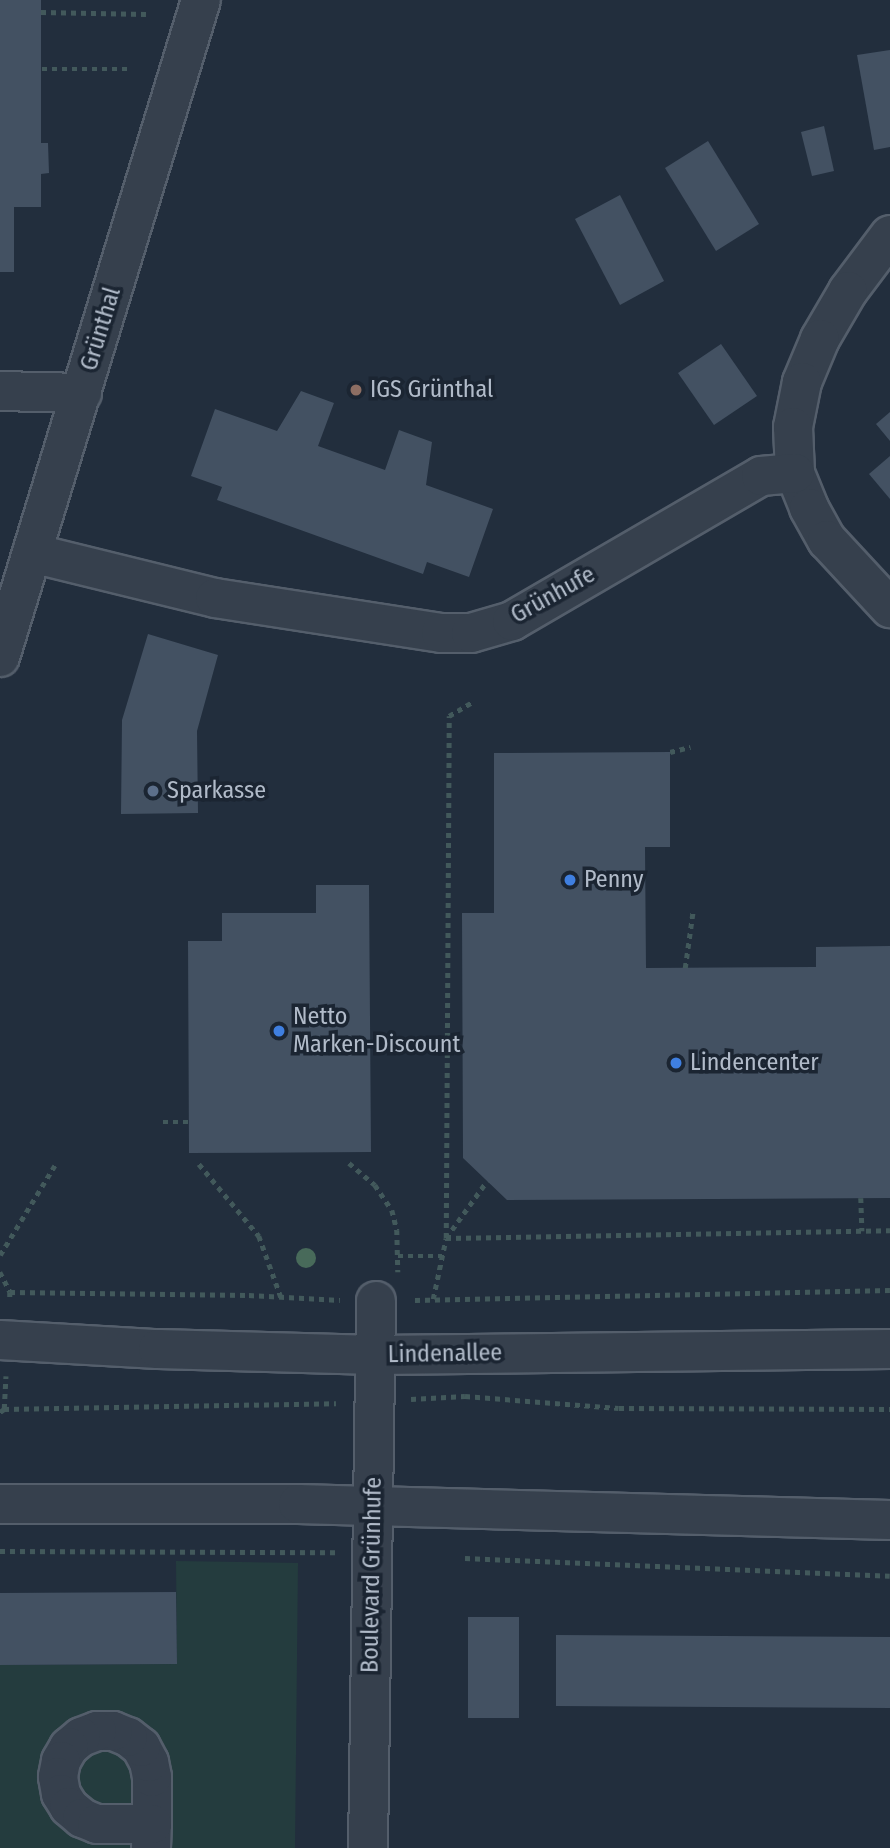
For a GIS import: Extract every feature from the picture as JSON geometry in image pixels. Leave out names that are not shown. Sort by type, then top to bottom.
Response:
[{"type":"street","name":"Grünthal","points":[[0,657],[201,0]]},
{"type":"street","points":[[890,235],[848,291],[820,340],[802,382],[793,427],[795,473],[809,508],[827,540],[890,608]]},
{"type":"street","points":[[0,391],[82,393]]},
{"type":"street","name":"Grünhufe","points":[[32,553],[215,598],[441,633],[471,633],[512,621],[761,476],[795,473]]},
{"type":"street","name":"Boulevard Grünhufe","points":[[368,1848],[376,1355],[388,1301]]},
{"type":"street","name":"Lindenallee","points":[[0,1340],[158,1349],[376,1355],[890,1349]]},
{"type":"street","points":[[0,1504],[298,1504],[890,1520]]},
{"type":"path","points":[[41,12],[146,14]]},
{"type":"path","points":[[42,69],[129,69]]},
{"type":"path","points":[[433,1299],[446,1238],[449,716],[472,702]]},
{"type":"path","points":[[670,752],[690,747]]},
{"type":"path","points":[[685,968],[693,910]]},
{"type":"path","points":[[163,1122],[189,1122]]},
{"type":"path","points":[[349,1163],[376,1185],[392,1210],[397,1230],[398,1256],[388,1301]]},
{"type":"path","points":[[199,1164],[259,1236],[281,1297]]},
{"type":"path","points":[[0,1255],[55,1165]]},
{"type":"path","points":[[446,1238],[487,1181]]},
{"type":"path","points":[[861,1198],[862,1231]]},
{"type":"path","points":[[446,1238],[890,1230]]},
{"type":"path","points":[[398,1256],[442,1256]]},
{"type":"path","points":[[10,1292],[388,1301],[890,1290]]},
{"type":"path","points":[[465,1396],[619,1408],[890,1409]]},
{"type":"path","points":[[4,1409],[299,1405]]},
{"type":"path","points":[[0,1551],[373,1552]]},
{"type":"path","points":[[466,1558],[890,1576]]},
{"type":"green space","points":[[176,1561],[298,1563],[295,1848],[0,1848],[0,1665],[177,1664]]},
{"type":"building","points":[[0,0],[41,0],[41,143],[48,143],[49,173],[41,174],[41,207],[14,207],[14,272],[0,272]]},
{"type":"building","points":[[890,50],[890,147],[874,150],[857,55]]},
{"type":"building","points":[[824,126],[834,171],[812,176],[801,132]]},
{"type":"building","points":[[708,141],[759,224],[716,251],[665,168]]},
{"type":"building","points":[[620,195],[664,281],[620,305],[575,219]]},
{"type":"building","points":[[721,344],[757,396],[714,425],[678,373]]},
{"type":"building","points":[[301,391],[334,403],[318,446],[385,470],[399,430],[432,442],[426,485],[493,509],[469,577],[427,562],[423,574],[217,500],[222,487],[191,476],[215,409],[277,431]]},
{"type":"building","points":[[890,412],[890,441],[876,424]]},
{"type":"building","points":[[890,456],[890,499],[869,474]]},
{"type":"building","points":[[148,634],[218,655],[197,731],[198,813],[121,814],[122,720]]},
{"type":"building","name":"Lindencenter","points":[[670,752],[670,847],[645,847],[646,968],[816,967],[816,947],[890,946],[890,1198],[507,1200],[463,1158],[462,913],[494,913],[494,753]]},
{"type":"building","name":"Netto Marken-Discount","points":[[316,885],[369,885],[371,1152],[189,1153],[188,941],[222,941],[222,913],[316,913]]},
{"type":"building","points":[[176,1592],[177,1664],[0,1665],[0,1593]]},
{"type":"building","points":[[468,1617],[519,1617],[519,1718],[468,1718]]},
{"type":"building","points":[[556,1635],[890,1637],[890,1708],[556,1706]]},
{"type":"place","name":"IGS Grünthal","points":[[356,390]]},
{"type":"place","name":"Sparkasse","points":[[153,791]]},
{"type":"place","name":"Penny","points":[[570,880]]},
{"type":"place","name":"Netto Marken-Discount","points":[[279,1031]]},
{"type":"place","name":"Lindencenter","points":[[676,1063]]}]
